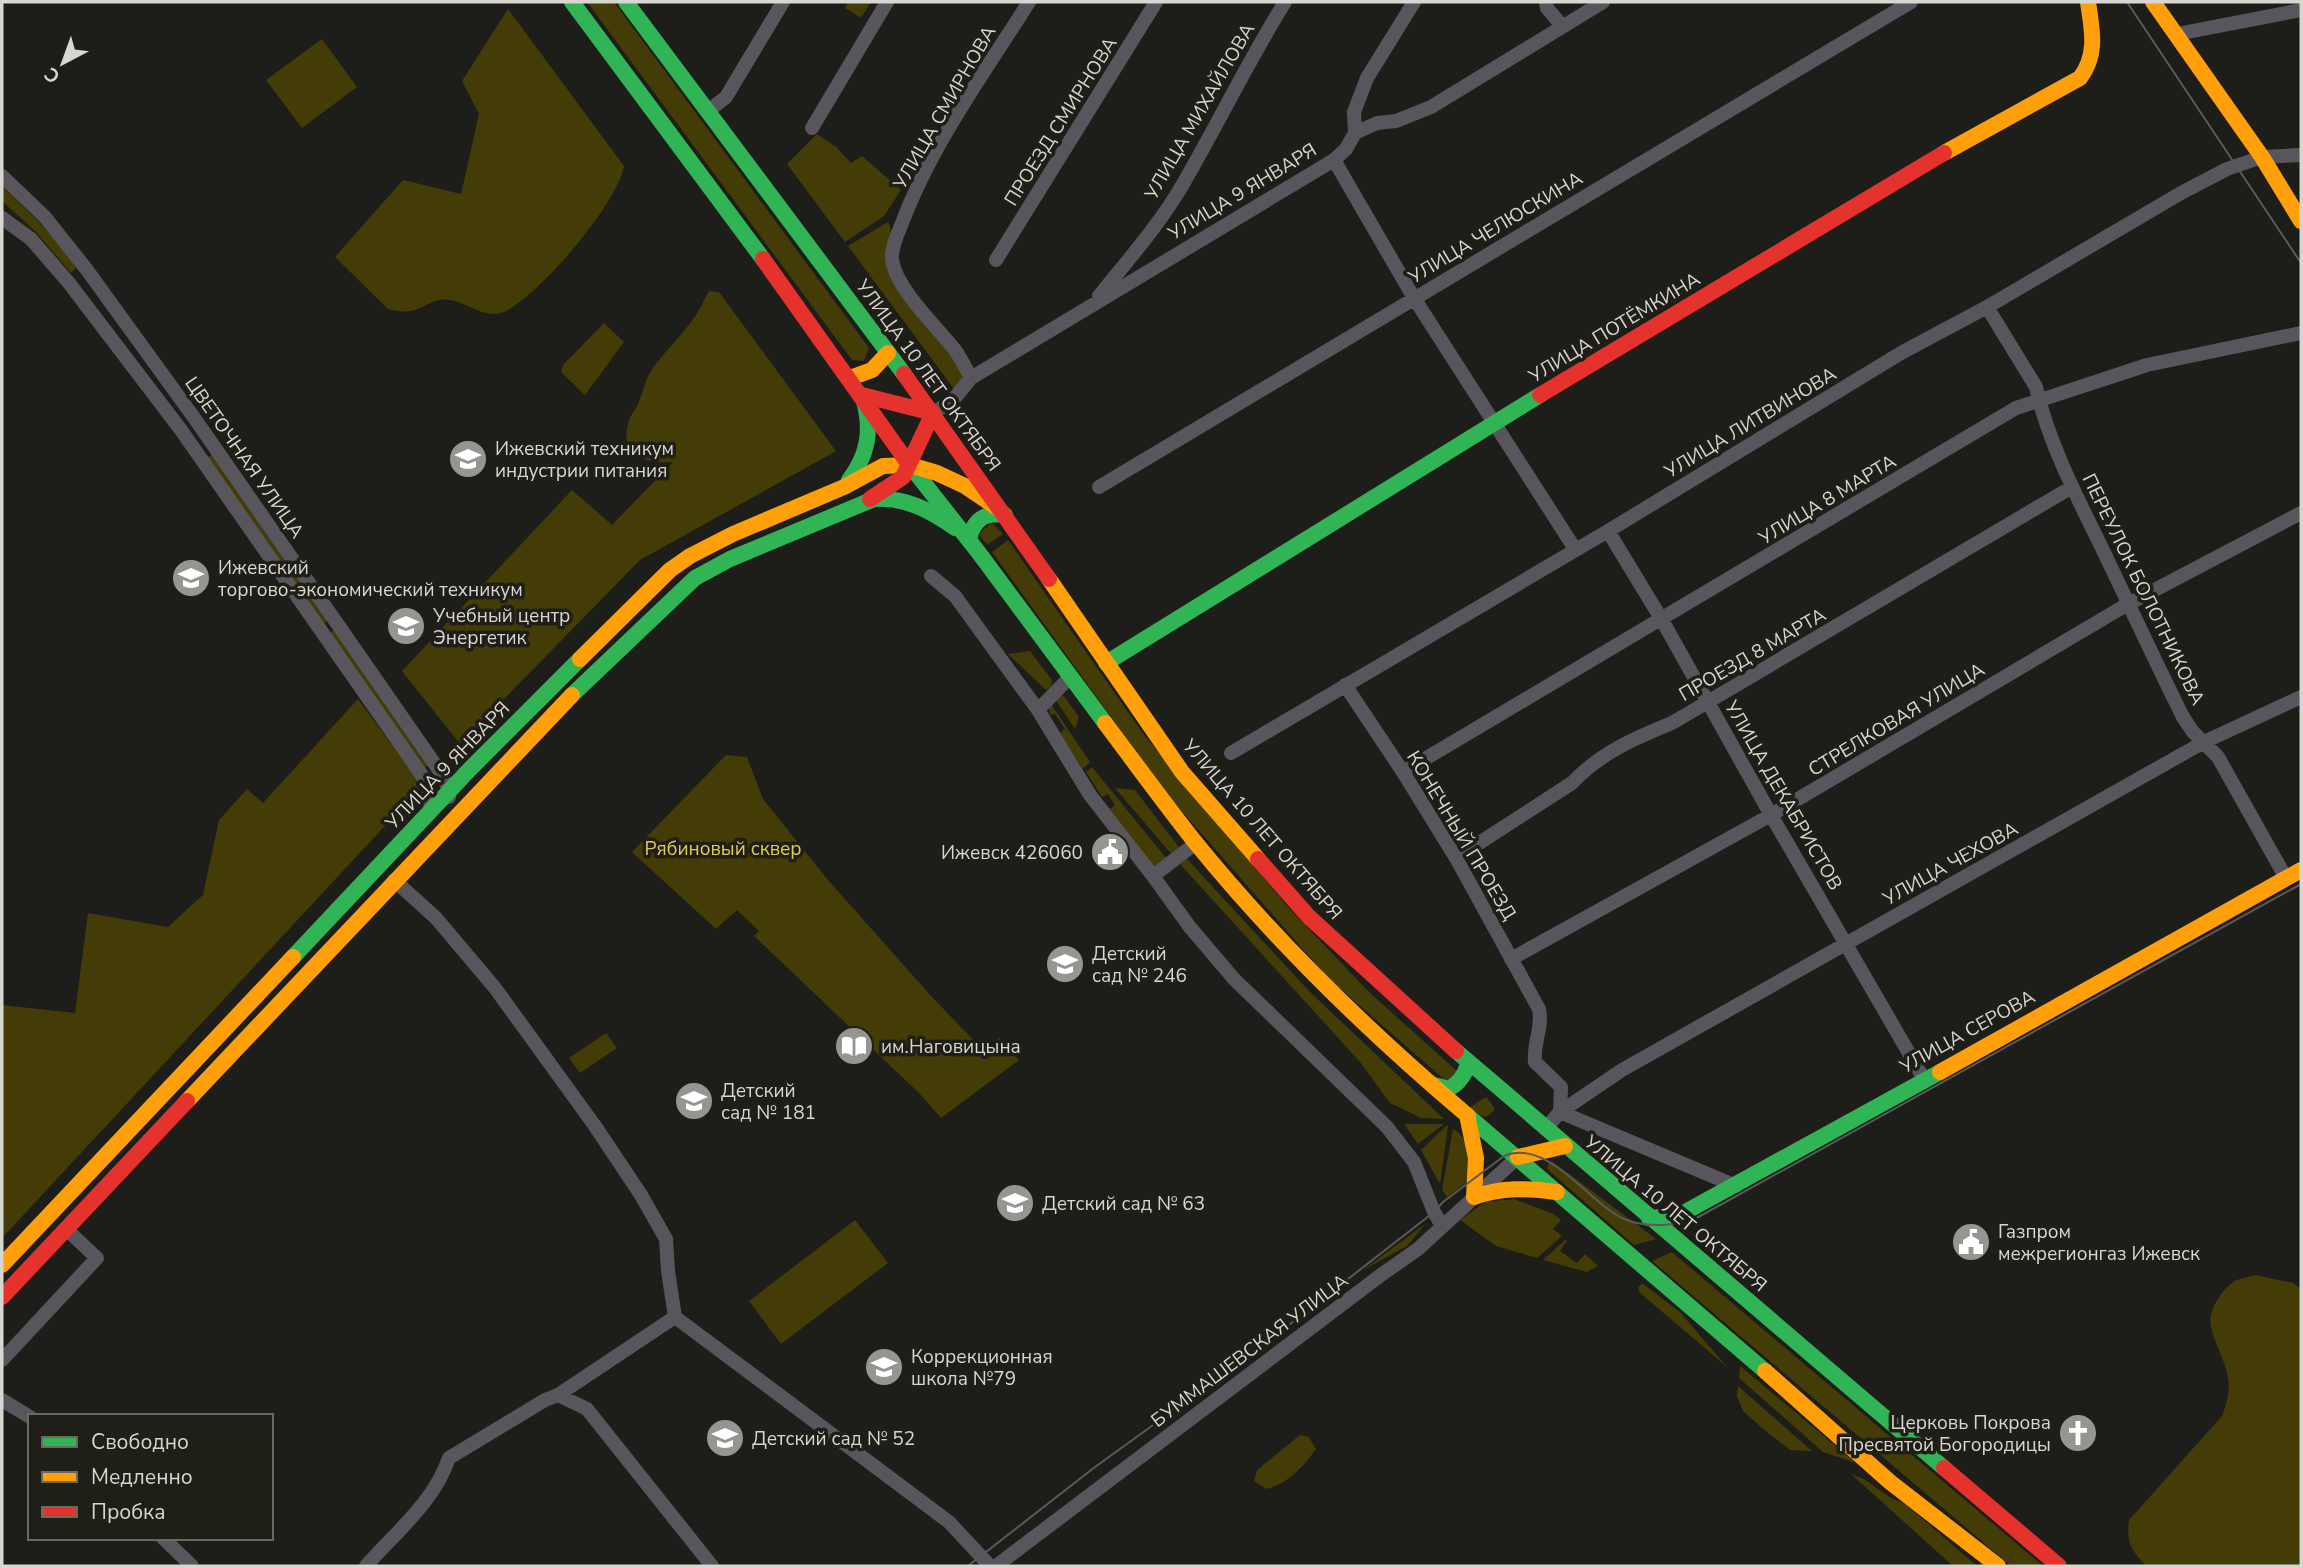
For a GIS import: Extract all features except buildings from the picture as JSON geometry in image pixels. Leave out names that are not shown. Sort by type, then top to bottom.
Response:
[{"type":"main road","points":[[572,2],[740,226],[910,466],[969,539],[1196,843],[1278,936],[1357,1018],[1466,1115],[1518,1157],[1890,1482],[1998,1566]]},
{"type":"main road","name":"УЛИЦА 10 ЛЕТ ОКТЯБРЯ","points":[[626,2],[933,413],[1182,772],[1309,917],[1468,1064],[2060,1566]]},
{"type":"main road","name":"УЛИЦА ПОТЁМКИНА","points":[[1106,663],[1495,422],[1972,136],[2080,78],[2090,67],[2094,52],[2088,2]]},
{"type":"main road","points":[[2153,2],[2262,157],[2301,220]]},
{"type":"main road","points":[[850,378],[863,376],[874,369],[888,353]]},
{"type":"main road","points":[[2,1297],[479,790],[565,701],[695,578],[730,559],[867,501],[903,477],[933,413],[862,395]]},
{"type":"main road","points":[[844,486],[860,466],[869,437],[868,414],[862,395]]},
{"type":"main road","name":"УЛИЦА 9 ЯНВАРЯ","points":[[2,1265],[470,769],[670,570],[689,556],[737,531],[844,486],[881,466],[899,464],[923,469],[982,496],[1005,515]]},
{"type":"main road","points":[[867,501],[897,499],[924,508],[969,539]]},
{"type":"main road","points":[[969,539],[972,526],[980,518],[993,512],[1005,515]]},
{"type":"main road","name":"УЛИЦА СЕРОВА","points":[[1649,1218],[1678,1216],[2301,870]]},
{"type":"main road","points":[[1434,1085],[1449,1089],[1458,1084],[1468,1064]]},
{"type":"main road","points":[[1466,1115],[1476,1158],[1474,1197],[1489,1191],[1507,1189],[1557,1192]]},
{"type":"main road","points":[[1518,1157],[1565,1146]]},
{"type":"street","points":[[707,112],[726,97],[783,2]]},
{"type":"street","points":[[812,128],[887,2]]},
{"type":"street","name":"УЛИЦА СМИРНОВА","points":[[971,378],[956,352],[925,317],[900,279],[892,259],[898,234],[914,195],[964,104],[1029,2]]},
{"type":"street","name":"ПРОЕЗД СМИРНОВА","points":[[996,260],[1156,2]]},
{"type":"street","name":"УЛИЦА МИХАЙЛОВА","points":[[1093,305],[1182,187],[1284,2]]},
{"type":"street","points":[[1414,2],[1367,78],[1354,112],[1355,133],[1377,123],[1396,121],[1431,107],[1603,2]]},
{"type":"street","points":[[1546,2],[1547,8],[1562,26]]},
{"type":"street","name":"УЛИЦА ЧЕЛЮСКИНА","points":[[1099,487],[1911,2]]},
{"type":"street","points":[[2177,34],[2301,10]]},
{"type":"street","name":"УЛИЦА 9 ЯНВАРЯ","points":[[933,413],[953,400],[971,378],[1334,160],[1346,149],[1355,133]]},
{"type":"street","name":"УЛИЦА ЛИТВИНОВА","points":[[1231,753],[1608,531],[1901,353],[1987,307],[2181,193],[2227,169],[2262,157],[2301,155]]},
{"type":"street","points":[[1334,160],[1414,298],[1576,549]]},
{"type":"street","name":"ЦВЕТОЧНАЯ УЛИЦА","points":[[2,176],[45,217],[87,270],[337,621],[441,773],[450,791]]},
{"type":"street","name":"ЦВЕТОЧНАЯ УЛИЦА","points":[[2,218],[30,239],[69,283],[181,430],[428,783]]},
{"type":"street","points":[[69,283],[87,270]]},
{"type":"street","name":"ПЕРЕУЛОК БОЛОТНИКОВА","points":[[1987,307],[2036,387],[2039,402],[2072,487],[2183,717],[2193,732],[2218,757],[2286,878]]},
{"type":"street","name":"УЛИЦА 8 МАРТА","points":[[1403,772],[2016,408],[2147,365],[2301,333]]},
{"type":"street","points":[[181,430],[195,419]]},
{"type":"street","name":"ПРОЕЗД 8 МАРТА","points":[[1456,858],[1572,783],[1586,768],[1626,741],[1672,723],[1709,702],[2072,487]]},
{"type":"street","name":"СТРЕЛКОВАЯ УЛИЦА","points":[[1511,959],[1771,816],[2128,604],[2301,513]]},
{"type":"street","name":"УЛИЦА ДЕКАБРИСТОВ","points":[[1608,531],[1662,620],[1771,816],[1924,1079]]},
{"type":"street","points":[[931,576],[955,596],[1038,710],[1090,795],[1189,926],[1234,979],[1387,1127],[1414,1162],[1434,1212],[1443,1226]]},
{"type":"street","points":[[322,632],[337,621]]},
{"type":"street","points":[[1038,710],[1070,677]]},
{"type":"street","name":"КОНЕЧНЫЙ ПРОЕЗД","points":[[1345,685],[1456,858],[1539,1009],[1542,1022],[1534,1044],[1535,1062],[1561,1087],[1560,1112]]},
{"type":"street","name":"УЛИЦА ЧЕХОВА","points":[[1545,1129],[1560,1112],[1622,1070],[2204,742],[2301,697]]},
{"type":"street","points":[[441,773],[470,769]]},
{"type":"street","points":[[431,810],[428,783],[450,791],[479,790]]},
{"type":"street","points":[[447,824],[450,791]]},
{"type":"street","points":[[1153,876],[1196,843]]},
{"type":"street","points":[[394,880],[436,918],[495,988],[595,1126],[641,1195],[666,1239],[675,1317],[949,1522],[990,1566]]},
{"type":"street","points":[[1560,1112],[1736,1185]]},
{"type":"street","name":"БУММАШЕВСКАЯ УЛИЦА","points":[[996,1566],[1418,1249],[1518,1157]]},
{"type":"street","points":[[2,1360],[97,1258],[66,1229]]},
{"type":"street","points":[[366,1566],[419,1510],[443,1476],[449,1458],[545,1400],[558,1395],[675,1317]]},
{"type":"street","points":[[558,1395],[587,1409],[712,1566]]},
{"type":"street","points":[[2,1400],[28,1416]]},
{"type":"street","points":[[165,1540],[192,1566]]},
{"type":"green space","points":[[587,2],[614,2],[869,348],[864,361],[852,360]]},
{"type":"green space","points":[[848,2],[871,2],[861,18],[845,8]]},
{"type":"green space","points":[[508,9],[624,166],[619,182],[576,246],[538,286],[506,311],[499,314],[485,313],[445,299],[411,311],[388,309],[335,257],[403,180],[461,194],[479,114],[462,81]]},
{"type":"green space","points":[[322,39],[357,87],[302,128],[266,80]]},
{"type":"green space","points":[[817,134],[836,147],[851,163],[862,156],[901,190],[884,216],[845,242],[787,164]]},
{"type":"green space","points":[[2,186],[78,266],[71,273],[37,233],[2,201]]},
{"type":"green space","points":[[888,222],[890,234],[887,257],[960,363],[963,378],[954,389],[848,246]]},
{"type":"green space","points":[[709,291],[719,292],[836,451],[640,560],[460,744],[402,671],[572,490],[612,525],[673,462],[652,461],[635,454],[627,440],[627,430],[652,370],[691,322]]},
{"type":"green space","points":[[604,323],[624,342],[585,395],[561,372],[564,364]]},
{"type":"green space","points":[[214,453],[331,618],[322,625],[205,459]]},
{"type":"green space","points":[[991,522],[1003,534],[987,545],[979,534]]},
{"type":"green space","points":[[1008,540],[1144,735],[1288,907],[1369,992],[1458,1072],[1447,1082],[1328,978],[1166,793],[992,552]]},
{"type":"green space","points":[[337,628],[431,764],[422,770],[328,634]]},
{"type":"green space","points":[[1030,651],[1052,680],[1051,687],[1046,690],[1008,654]]},
{"type":"green space","points":[[1061,695],[1079,717],[1075,729],[1055,699]]},
{"type":"green space","points":[[358,699],[422,786],[2,1238],[2,1005],[75,1013],[88,913],[168,927],[203,895],[219,820],[247,789],[263,803]]},
{"type":"green space","points":[[1051,704],[1090,762],[1083,769],[1060,733],[1065,729],[1055,714],[1050,715]]},
{"type":"green space","name":"Рябиновый сквер","points":[[726,755],[747,757],[763,799],[828,880],[932,997],[984,1051],[999,1038],[1019,1060],[941,1118],[919,1093],[754,936],[759,931],[737,910],[716,929],[632,852]]},
{"type":"green space","points":[[1092,767],[1167,859],[1154,869],[1110,809],[1115,805],[1108,794],[1102,797],[1086,772]]},
{"type":"green space","points":[[1115,788],[1135,790],[1179,847],[1173,856]]},
{"type":"green space","points":[[1187,859],[1308,990],[1444,1119],[1421,1118],[1390,1103],[1360,1062],[1180,864]]},
{"type":"green space","points":[[606,1033],[617,1048],[580,1073],[569,1058]]},
{"type":"green space","points":[[1486,1097],[1494,1111],[1486,1117],[1470,1107]]},
{"type":"green space","points":[[1404,1124],[1444,1124],[1418,1144]]},
{"type":"green space","points":[[1447,1125],[1448,1127],[1440,1184],[1421,1150]]},
{"type":"green space","points":[[1453,1129],[1465,1144],[1472,1178],[1447,1197],[1442,1190]]},
{"type":"green space","points":[[1552,1161],[1656,1239],[1634,1245],[1547,1169]]},
{"type":"green space","points":[[1514,1199],[1554,1214],[1561,1220],[1553,1229],[1562,1236],[1537,1258],[1496,1246],[1460,1220],[1485,1202]]},
{"type":"green space","points":[[855,1220],[888,1263],[781,1344],[749,1301]]},
{"type":"green space","points":[[1425,1224],[1407,1246],[1363,1270]]},
{"type":"green space","points":[[1567,1241],[1560,1251],[1577,1263],[1585,1254],[1598,1266],[1587,1272],[1543,1260]]},
{"type":"green space","points":[[1672,1252],[2043,1566],[2011,1566],[1652,1261]]},
{"type":"green space","points":[[2256,1275],[2293,1283],[2301,1289],[2301,1566],[2146,1566],[2131,1545],[2128,1534],[2129,1520],[2222,1416],[2229,1383],[2211,1327],[2211,1314],[2217,1301],[2230,1285],[2237,1280]]},
{"type":"green space","points":[[1642,1283],[1680,1312],[1727,1367],[1640,1293],[1638,1288]]},
{"type":"green space","points":[[1740,1366],[1856,1463],[1823,1452],[1739,1378]]},
{"type":"green space","points":[[1738,1386],[1812,1451],[1790,1450],[1762,1428],[1743,1411],[1737,1396]]},
{"type":"green space","points":[[1300,1435],[1309,1437],[1316,1449],[1300,1468],[1274,1487],[1266,1489],[1254,1481],[1257,1470]]},
{"type":"green space","points":[[1851,1474],[1905,1504],[1977,1566],[1953,1566]]},
{"type":"tram line","points":[[2127,2],[2301,263]]},
{"type":"tram line","points":[[968,1566],[1095,1467],[1253,1353],[1504,1156],[1520,1153],[1536,1156],[1552,1164],[1611,1211],[1632,1222],[1658,1225],[1693,1220],[2301,884]]},
{"type":"traffic: fast","points":[[572,2],[763,259]]},
{"type":"traffic: fast","points":[[626,2],[904,374]]},
{"type":"traffic: fast","points":[[1106,663],[1540,395]]},
{"type":"traffic: fast","points":[[849,480],[867,442],[868,422],[864,401]]},
{"type":"traffic: fast","points":[[908,463],[979,553],[1105,723]]},
{"type":"traffic: fast","points":[[572,695],[695,578],[730,559],[874,499],[896,500],[917,506],[955,528]]},
{"type":"traffic: fast","points":[[969,539],[974,526],[981,518],[1005,515]]},
{"type":"traffic: fast","points":[[293,957],[470,769],[580,659]]},
{"type":"traffic: fast","points":[[1456,1051],[1944,1468]]},
{"type":"traffic: fast","points":[[1434,1085],[1449,1089],[1461,1078],[1468,1064]]},
{"type":"traffic: fast","points":[[1649,1218],[1678,1216],[1940,1072]]},
{"type":"traffic: fast","points":[[1468,1116],[1765,1371]]},
{"type":"traffic: slow","points":[[1944,153],[2080,78],[2086,69],[2091,51],[2092,32],[2088,2]]},
{"type":"traffic: slow","points":[[2153,2],[2262,157],[2301,221]]},
{"type":"traffic: slow","points":[[850,378],[872,370],[888,353]]},
{"type":"traffic: slow","points":[[580,659],[670,570],[690,556],[733,534],[844,487],[883,466],[910,465],[937,473],[965,486],[999,509]]},
{"type":"traffic: slow","points":[[1049,579],[1182,772],[1258,859]]},
{"type":"traffic: slow","points":[[187,1101],[572,695]]},
{"type":"traffic: slow","points":[[1105,723],[1195,842],[1291,951],[1395,1052],[1468,1116]]},
{"type":"traffic: slow","points":[[1940,1072],[2301,870]]},
{"type":"traffic: slow","points":[[2,1265],[293,957]]},
{"type":"traffic: slow","points":[[1467,1115],[1476,1158],[1474,1197],[1515,1189],[1557,1192]]},
{"type":"traffic: slow","points":[[1518,1157],[1565,1146]]},
{"type":"traffic: slow","points":[[1765,1371],[1890,1482],[1998,1566]]},
{"type":"traffic: jam","points":[[1540,395],[1944,153]]},
{"type":"traffic: jam","points":[[763,259],[908,463]]},
{"type":"traffic: jam","points":[[904,374],[1049,579]]},
{"type":"traffic: jam","points":[[862,395],[933,413]]},
{"type":"traffic: jam","points":[[870,499],[903,477],[933,413]]},
{"type":"traffic: jam","points":[[1258,859],[1309,917],[1456,1051]]},
{"type":"traffic: jam","points":[[2,1297],[187,1101]]},
{"type":"traffic: jam","points":[[1944,1468],[2059,1566]]},
{"type":"place","name":"Ижевский техникум индустрии питания","points":[[468,459]]},
{"type":"place","name":"Ижевский торгово-экономический техникум","points":[[191,578]]},
{"type":"place","name":"Учебный центр Энергетик","points":[[406,626]]},
{"type":"place","name":"Ижевск 426060","points":[[1110,852]]},
{"type":"place","name":"Детский сад № 246","points":[[1065,964]]},
{"type":"place","name":"им.Наговицына","points":[[854,1046]]},
{"type":"place","name":"Детский сад № 181","points":[[694,1101]]},
{"type":"place","name":"Детский сад № 63","points":[[1015,1203]]},
{"type":"place","name":"Газпром межрегионгаз Ижевск","points":[[1971,1242]]},
{"type":"place","name":"Коррекционная школа №79","points":[[884,1367]]},
{"type":"place","name":"Церковь Покрова Пресвятой Богородицы","points":[[2078,1433]]},
{"type":"place","name":"Детский сад № 52","points":[[725,1438]]}]
